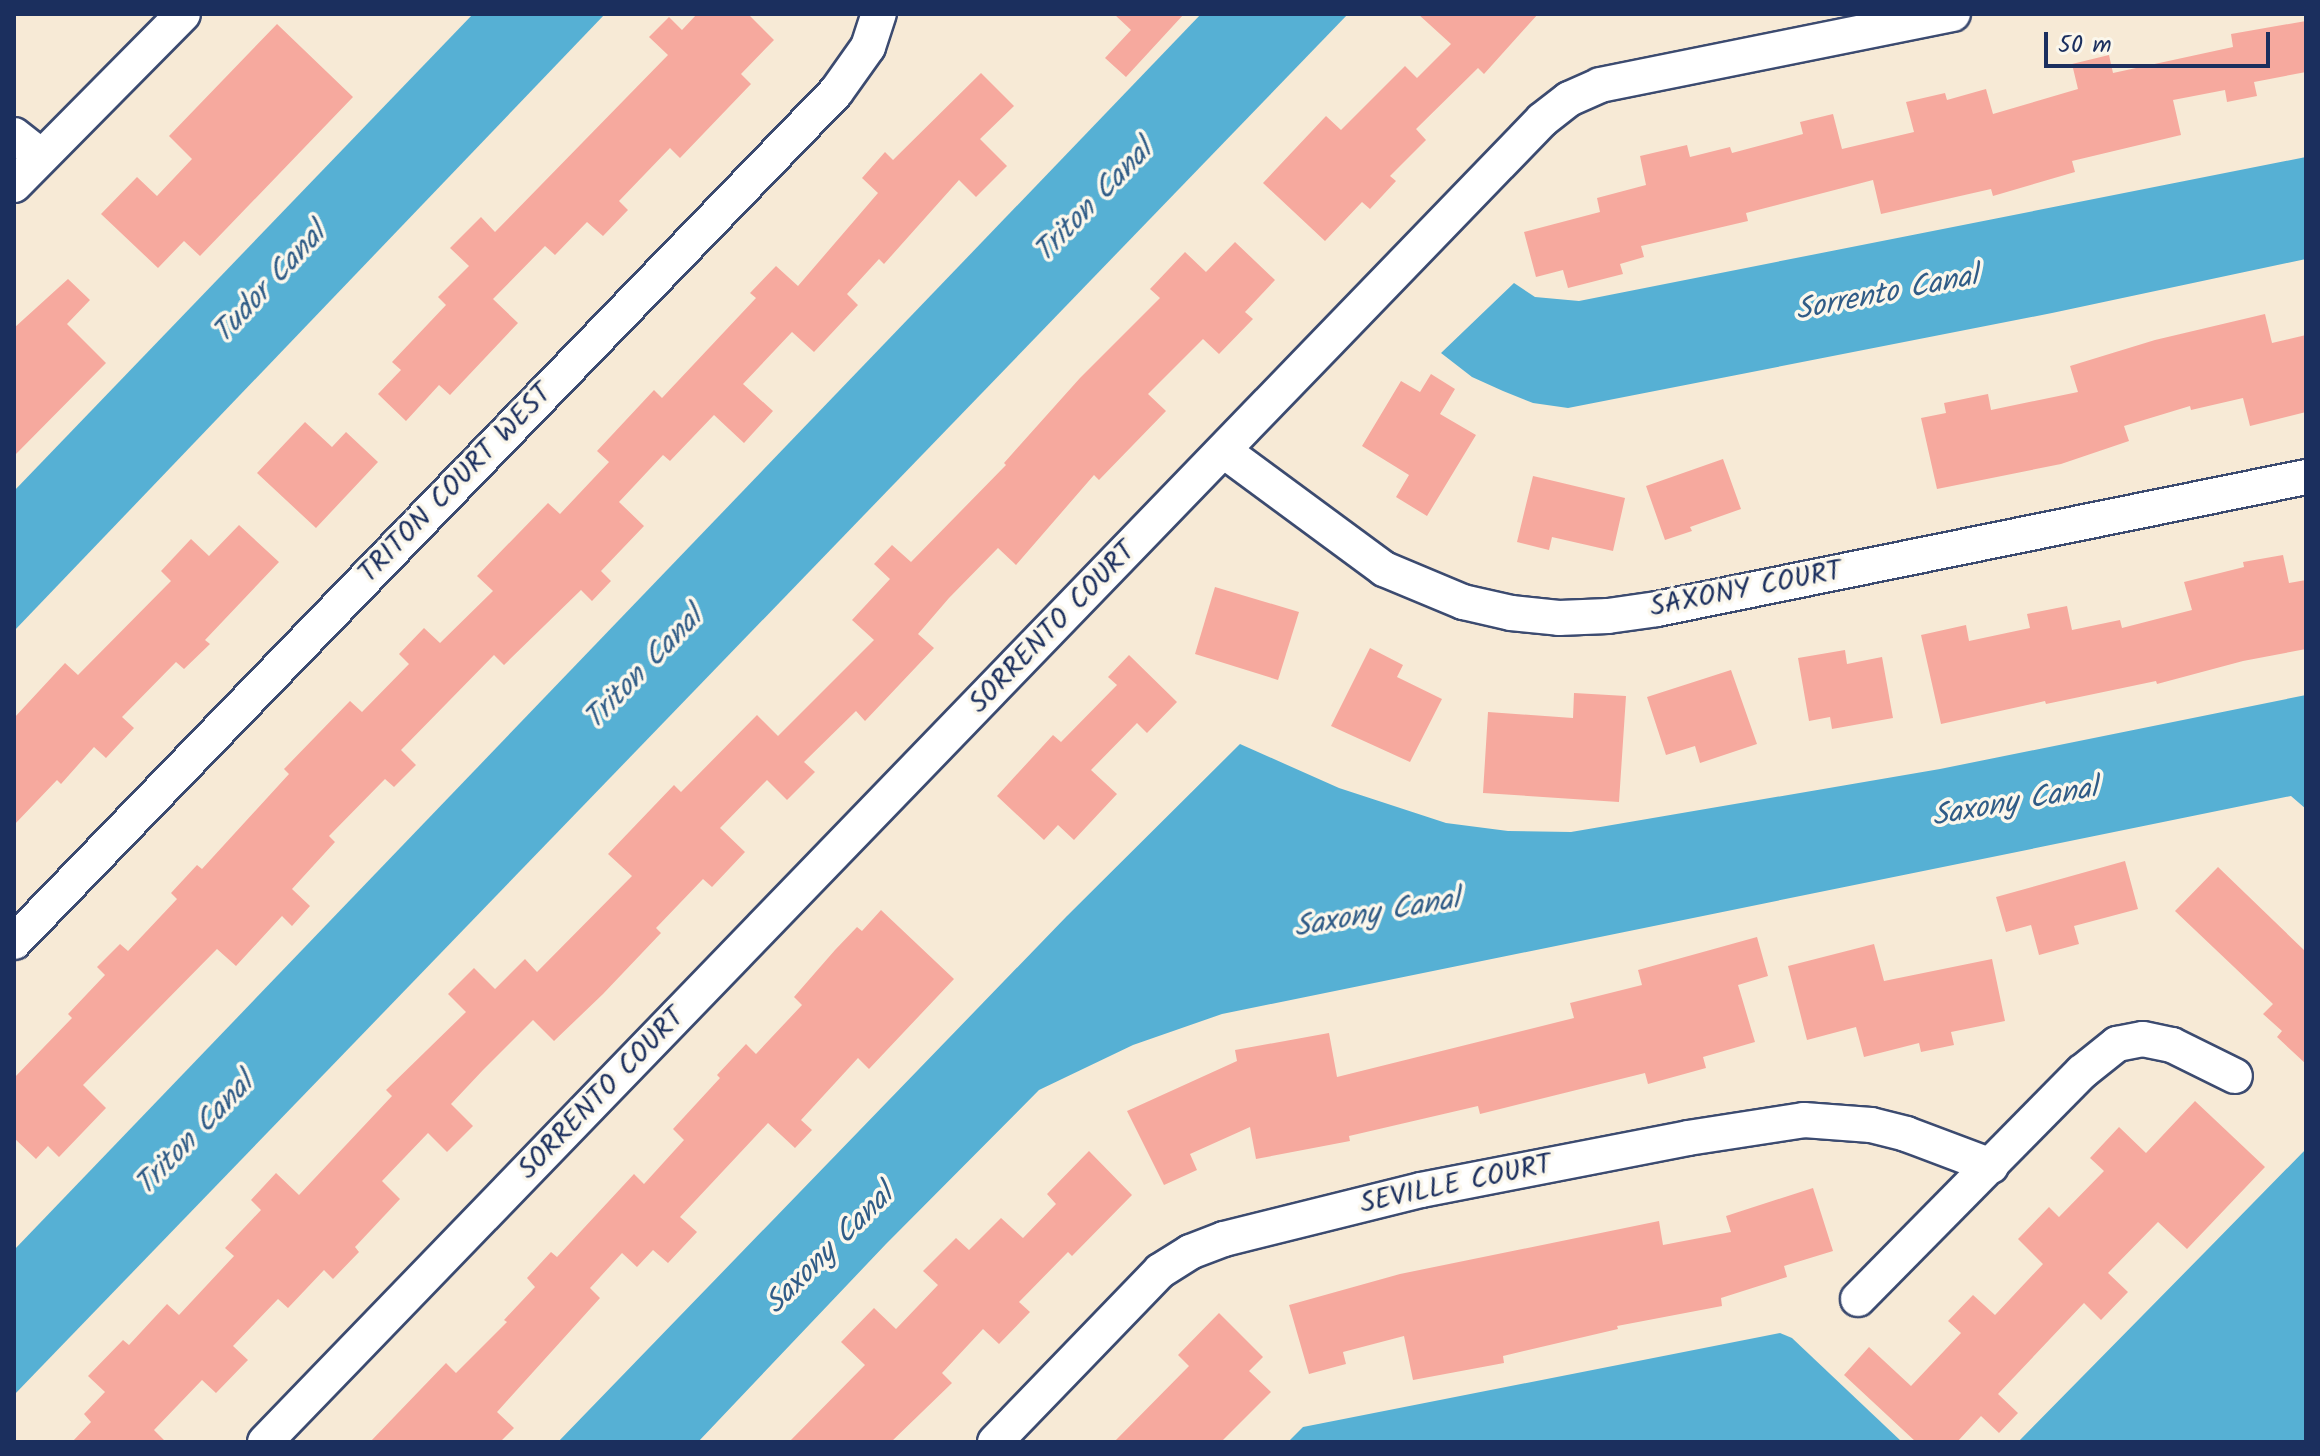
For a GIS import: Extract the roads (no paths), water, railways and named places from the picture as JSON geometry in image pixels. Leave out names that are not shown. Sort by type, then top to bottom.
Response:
[{"type":"street","points":[[14,185],[183,14]]},
{"type":"street","name":"TRITON COURT WEST","points":[[14,942],[836,92],[868,47],[879,14]]},
{"type":"street","name":"SORRENTO COURT","points":[[265,1442],[1542,120],[1569,99],[1600,85],[1953,14]]},
{"type":"street","points":[[14,135],[41,156]]},
{"type":"street","name":"SAXONY COURT","points":[[1224,451],[1384,569],[1463,602],[1511,613],[1559,618],[1608,616],[1657,609],[2306,477]]},
{"type":"street","points":[[1858,1299],[2082,1072],[2117,1044],[2143,1039],[2172,1045],[2235,1076]]},
{"type":"street","name":"SEVILLE COURT","points":[[995,1442],[1160,1271],[1190,1252],[1224,1239],[1421,1190],[1688,1138],[1804,1120],[1883,1128],[1991,1166]]},
{"type":"water","name":"Tudor Canal","points":[[473,14],[605,14],[14,631],[14,491]]},
{"type":"water","name":"Triton Canal","points":[[1201,14],[1348,14],[14,1395],[14,1250]]},
{"type":"water","name":"Sorrento Canal","points":[[2306,157],[2306,259],[2052,313],[1568,408],[1533,403],[1503,391],[1472,377],[1441,353],[1514,283],[1535,297],[1579,301]]},
{"type":"water","name":"Saxony Canal","points":[[2306,695],[2306,809],[2291,796],[1222,1014],[1133,1045],[1039,1090],[886,1244],[698,1442],[558,1442],[1066,917],[1240,744],[1339,788],[1446,823],[1508,831],[1571,832],[1940,769]]},
{"type":"water","points":[[2306,1149],[2306,1442],[2018,1442],[2205,1252]]},
{"type":"water","points":[[1780,1333],[1792,1338],[1902,1442],[1288,1442],[1303,1427]]}]
